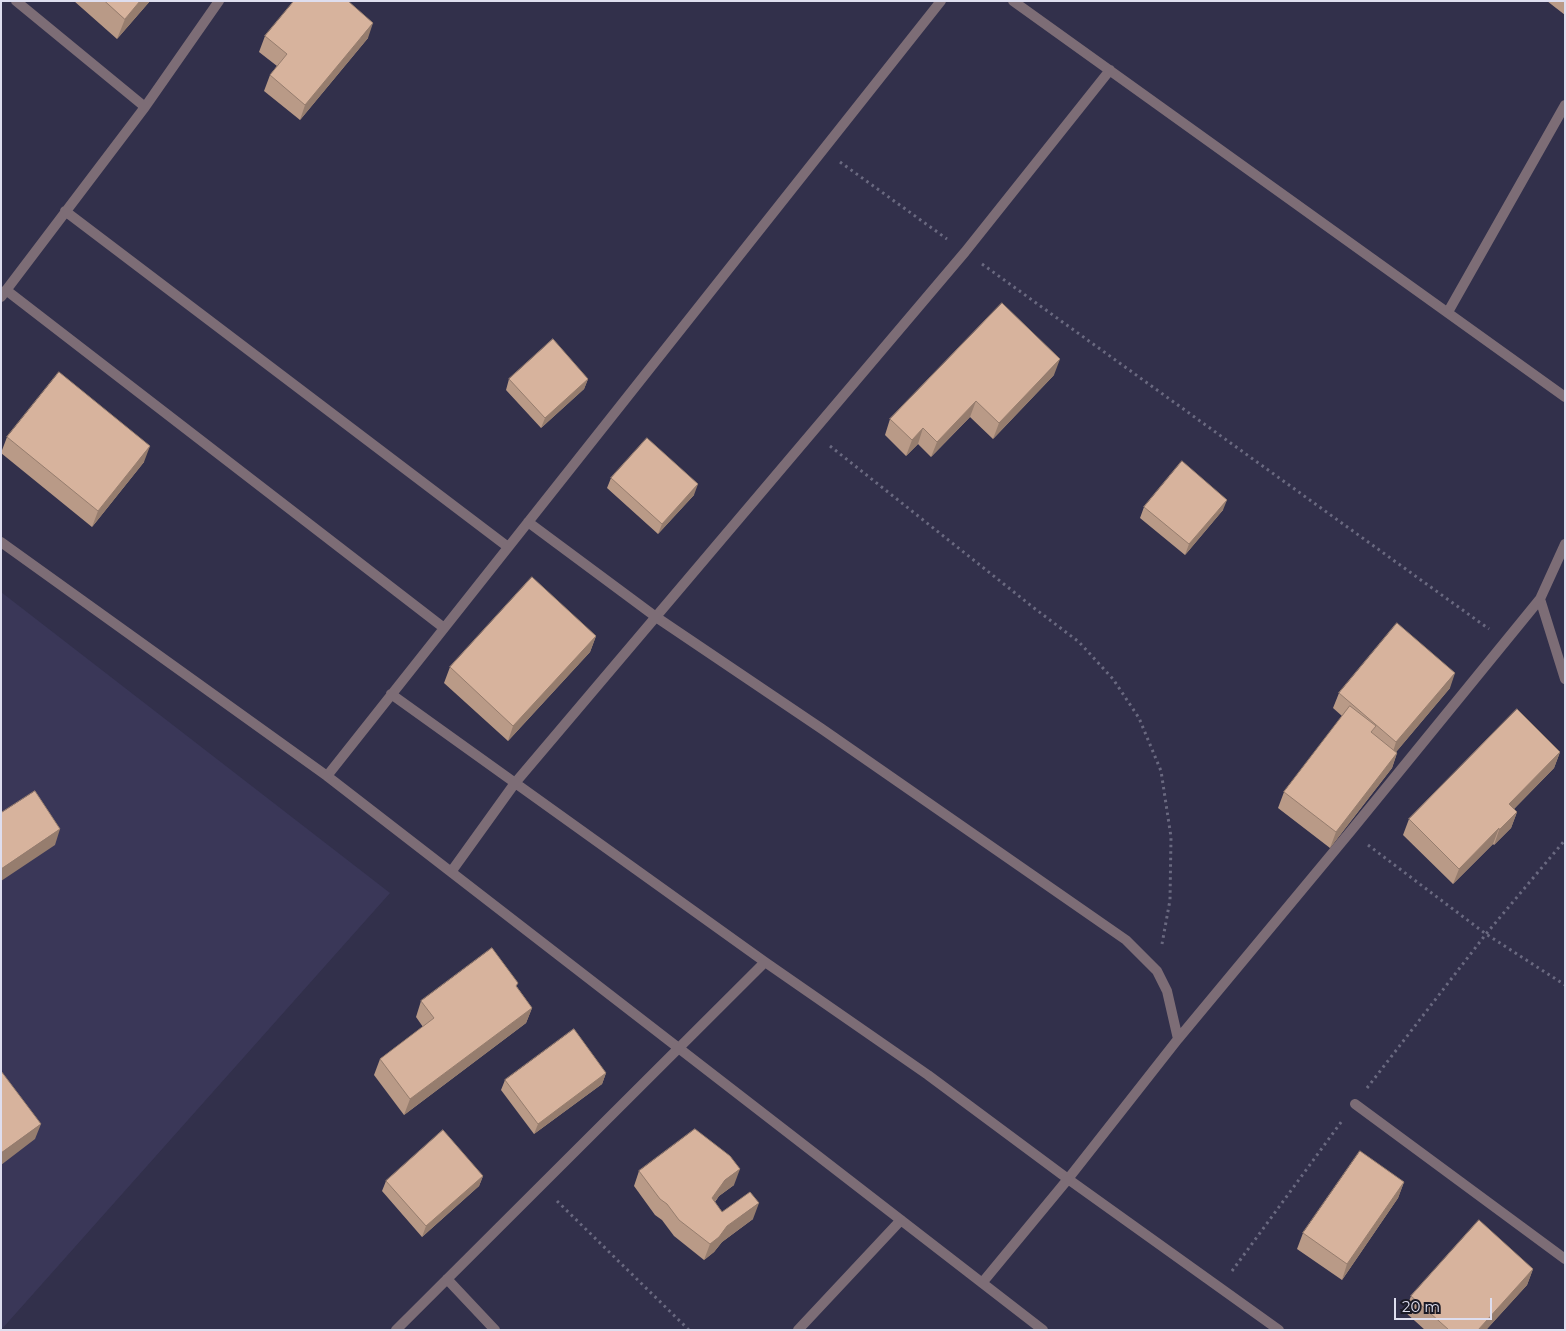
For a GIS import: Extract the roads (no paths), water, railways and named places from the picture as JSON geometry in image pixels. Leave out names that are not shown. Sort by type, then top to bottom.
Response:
[{"type":"street","points":[[16,1],[145,106]]},
{"type":"street","points":[[219,1],[145,106],[4,293],[444,628]]},
{"type":"street","points":[[327,776],[940,1]]},
{"type":"street","points":[[1013,1],[1565,397]]},
{"type":"street","points":[[451,872],[515,783],[965,252],[1110,70]]},
{"type":"street","points":[[1448,312],[1565,105]]},
{"type":"street","points":[[66,211],[508,547]]},
{"type":"street","points":[[528,522],[656,617],[822,729],[1126,940],[1157,972],[1167,991],[1178,1039]]},
{"type":"street","points":[[1,542],[327,776],[1043,1330]]},
{"type":"street","points":[[982,1283],[1068,1179],[1178,1039],[1540,599],[1565,544]]},
{"type":"street","points":[[1540,599],[1565,679]]},
{"type":"street","points":[[391,694],[765,962],[928,1075],[1068,1179],[1279,1330]]},
{"type":"street","points":[[396,1330],[765,962]]},
{"type":"street","points":[[1355,1104],[1565,1259]]},
{"type":"street","points":[[798,1330],[901,1220]]},
{"type":"street","points":[[447,1279],[495,1330]]}]
